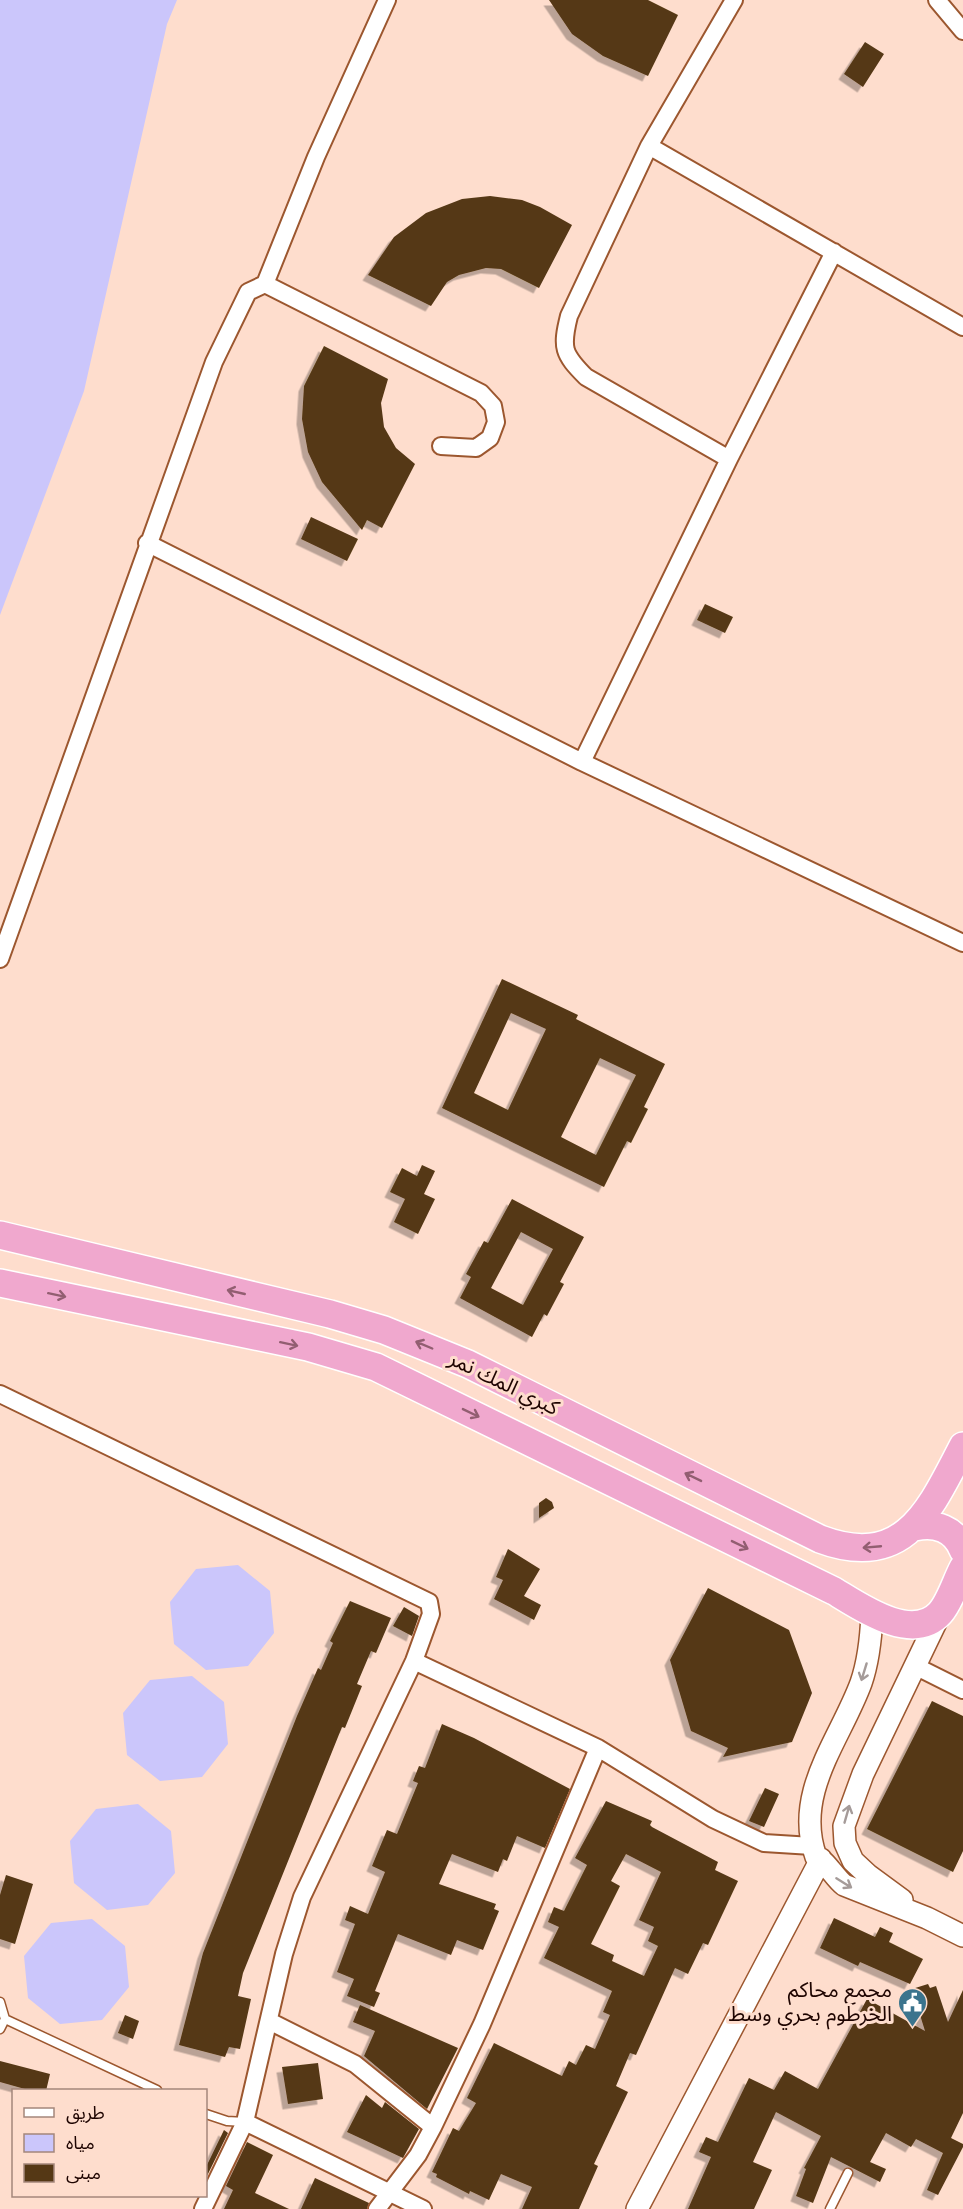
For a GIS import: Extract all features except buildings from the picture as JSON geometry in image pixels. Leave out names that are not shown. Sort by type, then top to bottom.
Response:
[{"type":"highway","name":"كبري المك نمر","points":[[0,1235],[330,1314],[403,1336],[508,1383],[684,1472],[834,1544],[848,1548],[888,1545],[915,1527],[928,1511],[958,1456]]},
{"type":"highway","name":"كبري المك نمر","points":[[0,1283],[308,1347],[376,1367],[834,1591],[872,1614],[907,1624],[925,1622],[940,1614]]},
{"type":"highway","points":[[915,1527],[932,1524],[941,1527],[956,1537],[963,1550]]},
{"type":"highway","points":[[940,1614],[963,1568]]},
{"type":"street","points":[[0,959],[210,372],[231,323],[248,292],[265,284],[316,157],[387,0]]},
{"type":"street","points":[[729,459],[585,377],[568,359],[563,341],[569,316],[649,146],[734,0]]},
{"type":"street","points":[[937,0],[963,31]]},
{"type":"street","points":[[649,146],[963,327]]},
{"type":"street","points":[[582,762],[729,459],[834,252]]},
{"type":"street","points":[[265,284],[481,393],[493,406],[496,422],[490,438],[476,448],[441,446]]},
{"type":"street","points":[[147,543],[582,762],[963,943]]},
{"type":"street","points":[[0,1394],[429,1602],[432,1614],[414,1661],[302,1897],[284,1954],[245,2122],[203,2209]]},
{"type":"street","points":[[872,1614],[869,1653],[863,1677],[817,1779],[811,1798],[809,1831],[816,1852],[832,1875],[844,1885],[927,1918],[963,1936]]},
{"type":"street","points":[[927,1918],[868,1875],[853,1861],[845,1844],[844,1826],[863,1774],[940,1614]]},
{"type":"street","points":[[414,1661],[598,1748],[713,1819],[764,1843],[816,1852]]},
{"type":"street","points":[[915,1666],[963,1690]]},
{"type":"street","points":[[377,2209],[418,2155],[433,2127],[482,2024],[598,1748]]},
{"type":"street","points":[[637,2209],[816,1852]]},
{"type":"street","points":[[269,2021],[355,2064],[433,2127]]},
{"type":"street","points":[[245,2122],[423,2209]]},
{"type":"lane","points":[[0,2002],[5,2019],[0,2029]]},
{"type":"lane","points":[[5,2019],[153,2089]]},
{"type":"lane","points":[[207,2114],[226,2121],[245,2122]]},
{"type":"lane","points":[[830,2209],[848,2173]]},
{"type":"water","points":[[0,0],[177,0],[167,24],[84,391],[0,615]]},
{"type":"water","points":[[238,1565],[270,1591],[274,1633],[248,1666],[206,1670],[174,1644],[170,1602],[196,1569]]},
{"type":"water","points":[[192,1676],[224,1702],[228,1744],[202,1777],[160,1781],[127,1755],[123,1713],[150,1680]]},
{"type":"water","points":[[138,1804],[171,1831],[175,1873],[148,1905],[107,1910],[74,1883],[70,1841],[96,1809]]},
{"type":"water","points":[[92,1919],[125,1946],[129,1987],[102,2020],[60,2024],[28,1998],[24,1956],[51,1923]]},
{"type":"place","name":"مجمع محاكم الخرطوم بحري وسط","points":[[913,2028]]}]
